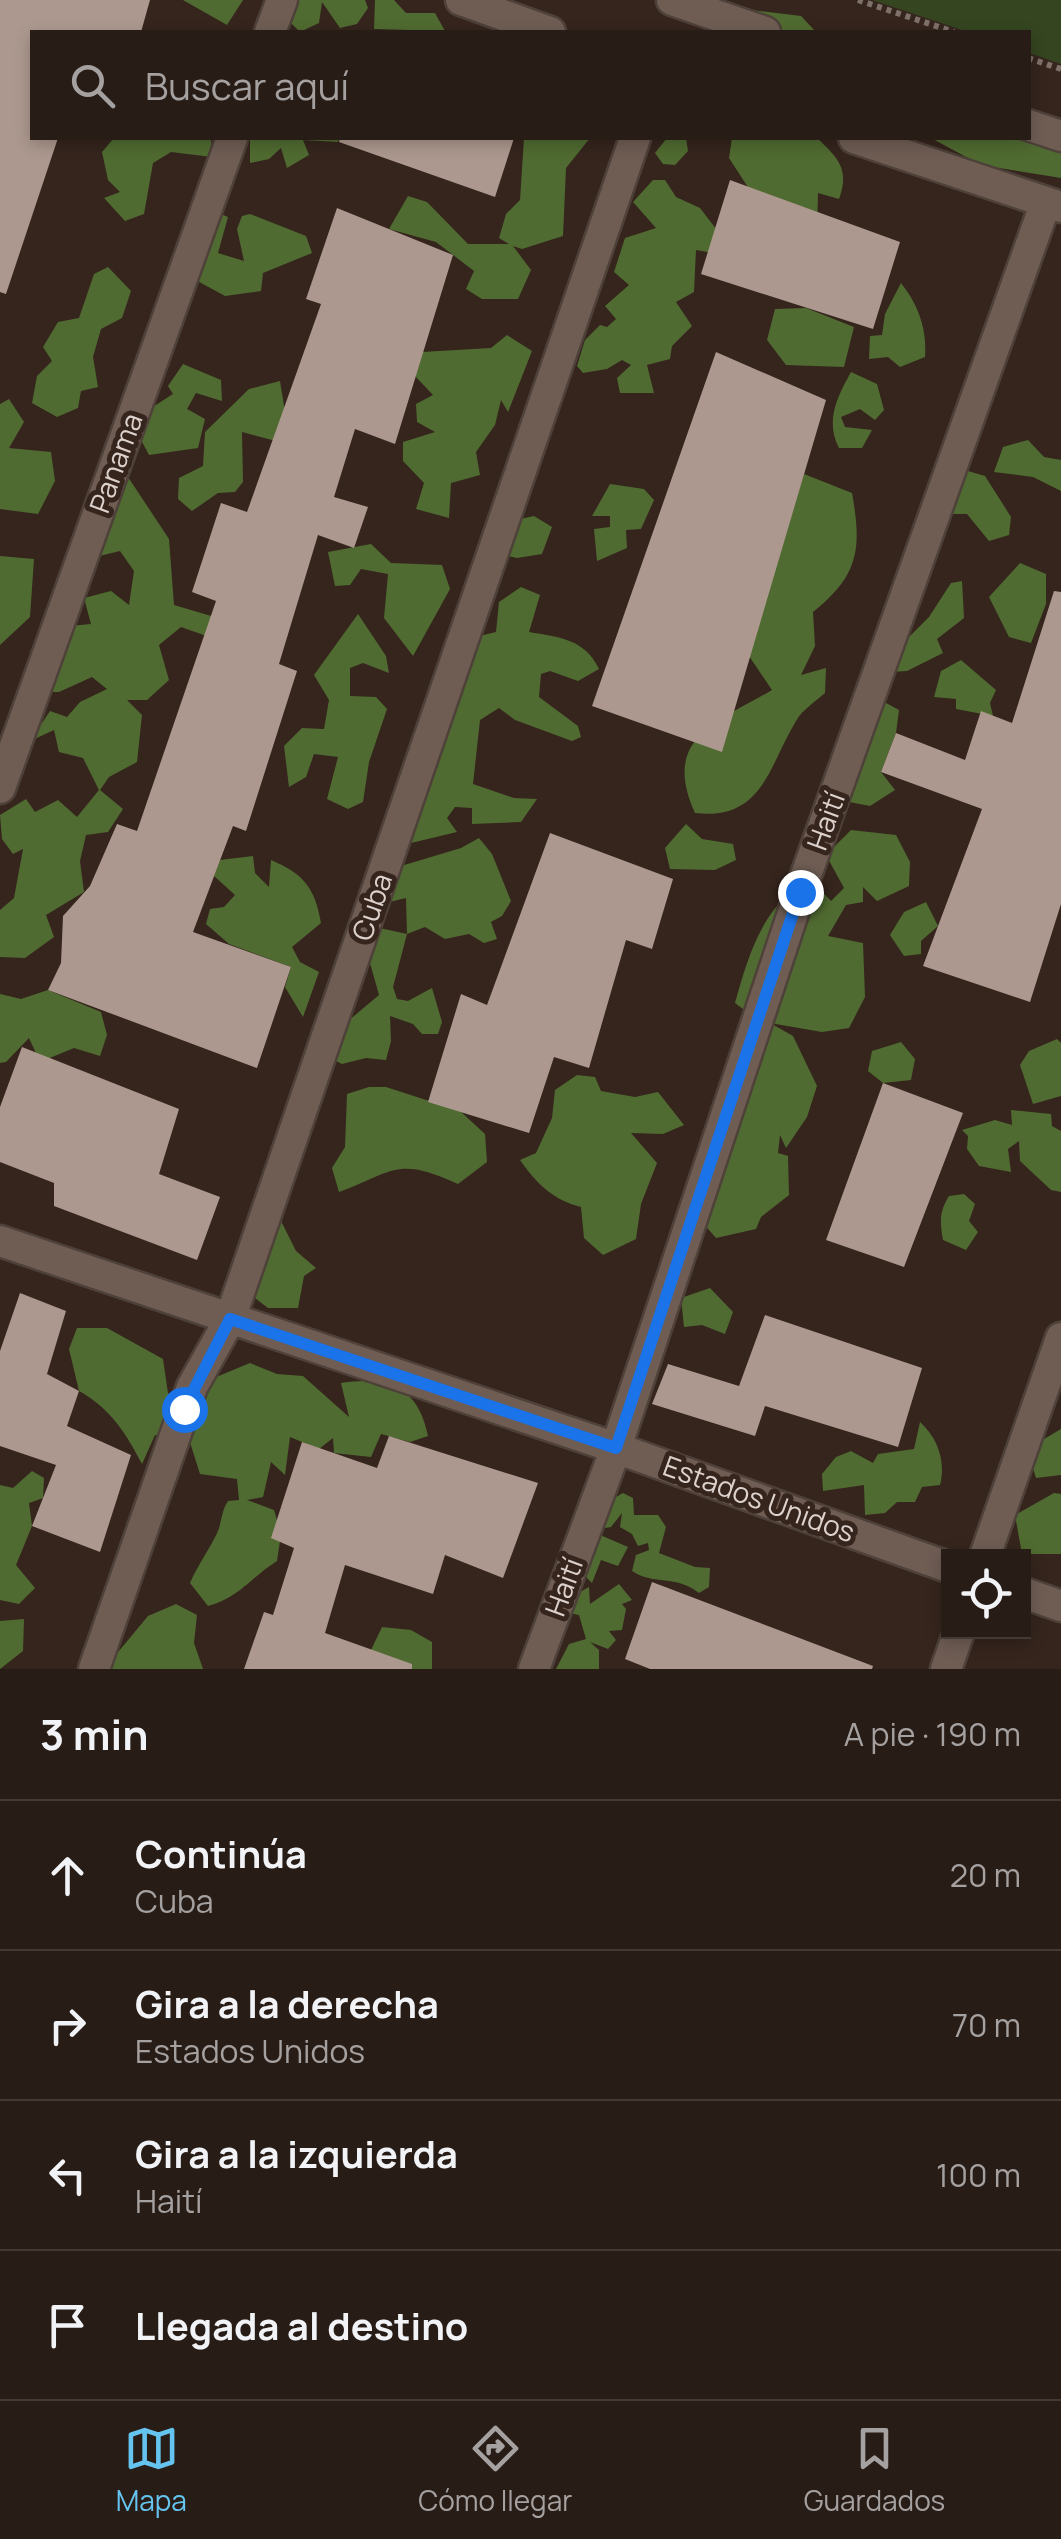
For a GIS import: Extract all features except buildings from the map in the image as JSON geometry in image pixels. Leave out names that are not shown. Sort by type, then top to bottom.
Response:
[{"type":"street","points":[[271,30],[282,0]]},
{"type":"street","points":[[672,0],[759,30]]},
{"type":"street","points":[[474,2],[545,30]]},
{"type":"street","points":[[1031,126],[1061,136]]},
{"type":"street","name":"Panama","points":[[0,788],[231,140]]},
{"type":"street","name":"Cuba","points":[[94,1669],[192,1387],[230,1319],[634,140]]},
{"type":"street","points":[[860,140],[1053,204]]},
{"type":"street","name":"Haití","points":[[534,1669],[616,1448],[800,892],[1053,204]]},
{"type":"street","name":"Estados Unidos","points":[[0,1241],[616,1448],[941,1564]]},
{"type":"street","points":[[987,1549],[1061,1338]]},
{"type":"street","points":[[1031,1596],[1061,1606]]},
{"type":"street","points":[[946,1669],[957,1639]]},
{"type":"path","points":[[858,0],[948,30]]},
{"type":"path","points":[[1031,59],[1061,69]]},
{"type":"green space","points":[[183,0],[243,0],[227,25]]},
{"type":"green space","points":[[298,0],[365,0],[368,8],[357,24],[340,28],[322,2],[319,23],[304,30],[298,30],[278,10]]},
{"type":"green space","points":[[375,0],[394,0],[406,13],[435,13],[444,30],[410,30],[374,29]]},
{"type":"green space","points":[[872,0],[1061,0],[1061,64],[1031,54],[1031,30],[962,30]]},
{"type":"green space","points":[[751,10],[801,16],[814,30],[738,30]]},
{"type":"green space","points":[[1061,125],[1061,178],[981,165],[935,140],[1031,140]]},
{"type":"green space","points":[[112,140],[211,140],[212,157],[171,152],[153,163],[144,214],[125,221],[104,198],[120,192],[108,180],[102,152]]},
{"type":"green space","points":[[250,140],[303,140],[309,155],[287,168],[281,148],[269,159],[250,163]]},
{"type":"green space","points":[[524,140],[588,140],[566,168],[563,236],[522,249],[513,246],[531,270],[518,299],[482,299],[466,289],[474,271],[436,242],[389,229],[408,196],[427,202],[468,244],[509,244],[499,238],[506,214],[520,200]]},
{"type":"green space","points":[[665,140],[686,140],[688,151],[675,165],[663,164],[655,153]]},
{"type":"green space","points":[[732,140],[819,140],[840,165],[843,180],[839,199],[818,193],[817,231],[753,195],[729,158]]},
{"type":"green space","points":[[653,180],[665,180],[676,197],[700,208],[720,234],[713,253],[696,250],[694,292],[676,302],[692,326],[672,346],[670,359],[647,365],[654,393],[620,393],[617,378],[631,365],[622,360],[607,369],[583,373],[577,366],[585,340],[600,325],[607,327],[616,319],[605,306],[629,285],[614,272],[625,238],[656,228],[633,202]]},
{"type":"green space","points":[[216,212],[228,217],[218,253],[244,261],[237,229],[242,216],[250,214],[306,236],[312,253],[263,273],[261,291],[225,296],[192,278]]},
{"type":"green space","points":[[108,267],[131,291],[122,318],[101,329],[93,357],[98,387],[81,391],[78,408],[57,417],[32,403],[37,376],[52,361],[43,347],[58,322],[79,318],[94,274]]},
{"type":"green space","points":[[901,283],[921,318],[925,357],[900,367],[888,357],[869,359],[870,336],[882,335],[885,314]]},
{"type":"green space","points":[[806,308],[854,327],[844,367],[786,365],[767,340],[775,309]]},
{"type":"green space","points":[[507,335],[532,351],[508,412],[501,400],[495,425],[476,452],[480,475],[451,483],[449,518],[416,509],[424,483],[403,461],[403,442],[435,432],[417,422],[416,404],[433,395],[415,376],[422,352],[491,348]]},
{"type":"green space","points":[[183,364],[221,380],[222,401],[196,393],[187,409],[205,419],[198,448],[149,455],[131,421],[173,394],[168,386]]},
{"type":"green space","points":[[851,372],[877,384],[884,410],[875,420],[860,409],[841,417],[845,427],[872,430],[862,448],[839,448],[833,419],[837,400]]},
{"type":"green space","points":[[280,381],[285,412],[306,440],[272,440],[242,432],[243,482],[235,492],[218,493],[192,511],[178,499],[179,478],[203,466],[205,432],[249,389]]},
{"type":"green space","points":[[9,399],[24,422],[9,448],[51,452],[55,481],[38,514],[0,509],[0,404]]},
{"type":"green space","points":[[1028,440],[1044,457],[1061,460],[1061,491],[1033,477],[994,472],[1003,447]]},
{"type":"green space","points":[[961,469],[985,476],[1011,517],[1009,535],[989,541],[967,514],[941,514]]},
{"type":"green space","points":[[804,474],[852,493],[857,530],[854,560],[848,573],[813,612],[815,646],[801,675],[826,668],[825,693],[799,717],[770,772],[750,799],[718,813],[695,813],[686,788],[685,767],[690,750],[714,724],[772,690],[749,656]]},
{"type":"green space","points":[[128,477],[169,539],[174,605],[269,633],[232,645],[181,627],[159,645],[169,680],[147,700],[127,700],[142,715],[137,762],[109,777],[100,790],[123,809],[108,832],[86,835],[80,861],[84,892],[46,915],[54,937],[25,958],[0,957],[0,910],[14,898],[23,849],[13,854],[2,839],[0,815],[26,799],[35,812],[58,800],[77,817],[99,790],[83,758],[59,752],[54,730],[30,741],[50,711],[67,717],[80,702],[107,689],[92,677],[59,692],[34,692],[58,627],[91,624],[84,598],[111,591],[129,605],[134,571],[120,551],[95,557],[99,511]]},
{"type":"green space","points":[[610,484],[644,489],[654,500],[641,529],[626,530],[627,548],[597,561],[594,529],[610,527],[610,516],[592,516]]},
{"type":"green space","points":[[534,516],[552,527],[542,554],[517,558],[503,555],[507,522]]},
{"type":"green space","points":[[371,544],[391,563],[442,565],[450,589],[413,656],[384,618],[388,574],[361,569],[350,585],[335,586],[328,552]]},
{"type":"green space","points":[[0,556],[34,559],[30,617],[0,645]]},
{"type":"green space","points":[[1020,563],[1046,574],[1046,604],[1031,643],[1009,637],[989,597]]},
{"type":"green space","points":[[962,581],[964,618],[937,639],[943,653],[907,671],[873,673],[929,617],[951,583]]},
{"type":"green space","points":[[521,587],[540,595],[529,632],[579,645],[599,669],[578,681],[550,671],[541,674],[539,697],[578,726],[581,737],[572,741],[515,720],[499,708],[480,720],[473,784],[514,798],[537,799],[521,822],[472,824],[472,808],[455,807],[447,818],[457,832],[411,843],[390,837],[475,637],[496,632],[499,602]]},
{"type":"green space","points":[[358,614],[386,656],[389,673],[363,663],[350,668],[350,696],[376,697],[387,709],[369,762],[363,802],[348,809],[327,799],[338,757],[314,754],[306,777],[289,787],[284,746],[302,728],[324,729],[329,700],[314,675]]},
{"type":"green space","points":[[961,660],[996,690],[990,703],[993,716],[956,709],[956,699],[934,697],[941,671]]},
{"type":"green space","points":[[875,697],[899,710],[896,733],[881,772],[895,790],[870,806],[844,801]]},
{"type":"green space","points":[[686,824],[702,839],[733,844],[736,860],[715,870],[670,869],[665,848]]},
{"type":"green space","points":[[851,830],[896,835],[910,862],[909,886],[877,901],[863,887],[863,902],[846,905],[828,936],[863,943],[865,997],[849,1028],[822,1032],[770,1023],[793,1036],[817,1086],[807,1117],[786,1148],[780,1135],[778,1153],[788,1156],[789,1195],[761,1217],[756,1229],[716,1238],[689,1207],[759,1021],[735,1003],[746,967],[770,915],[795,890],[812,881],[831,901],[844,888],[826,855]]},
{"type":"green space","points":[[479,838],[492,854],[511,901],[502,916],[491,922],[497,939],[484,943],[469,934],[445,939],[425,927],[407,934],[406,898],[381,904],[381,872],[461,848]]},
{"type":"green space","points":[[253,856],[255,873],[269,887],[271,860],[300,877],[315,900],[321,923],[292,947],[300,962],[319,972],[303,1017],[285,987],[291,967],[229,944],[206,924],[210,909],[224,907],[235,895],[214,876],[220,860]]},
{"type":"green space","points":[[926,902],[938,926],[921,941],[921,954],[904,956],[890,935],[904,912]]},
{"type":"green space","points":[[375,927],[407,934],[393,987],[397,999],[408,1001],[432,988],[442,1022],[438,1034],[422,1034],[413,1024],[390,1016],[391,1041],[386,1060],[366,1058],[342,1064],[332,1059],[348,1021],[379,995],[363,938]]},
{"type":"green space","points":[[48,990],[101,1012],[107,1035],[100,1056],[74,1048],[40,1062],[29,1038],[6,1062],[0,1063],[0,994],[21,999]]},
{"type":"green space","points":[[1057,1039],[1061,1043],[1061,1096],[1033,1104],[1020,1065],[1029,1051]]},
{"type":"green space","points":[[901,1042],[915,1059],[911,1080],[883,1083],[868,1071],[872,1051]]},
{"type":"green space","points":[[577,1075],[595,1077],[601,1091],[635,1097],[658,1092],[684,1125],[663,1134],[631,1133],[657,1163],[641,1204],[636,1239],[603,1255],[584,1238],[581,1207],[546,1190],[520,1160],[536,1153],[552,1118],[555,1090]]},
{"type":"green space","points":[[369,1087],[386,1087],[460,1111],[485,1134],[487,1162],[458,1184],[422,1170],[408,1169],[385,1173],[339,1192],[332,1168],[345,1147],[347,1094]]},
{"type":"green space","points":[[1011,1110],[1051,1114],[1052,1126],[1061,1131],[1061,1192],[1051,1190],[1020,1161],[1019,1141],[1008,1149],[1011,1172],[979,1166],[967,1149],[968,1136],[962,1130],[995,1120],[1012,1125]]},
{"type":"green space","points":[[964,1194],[975,1204],[969,1221],[978,1232],[966,1250],[943,1240],[941,1222],[949,1196]]},
{"type":"green space","points":[[281,1221],[296,1251],[316,1268],[304,1276],[298,1308],[268,1308],[246,1291],[254,1255]]},
{"type":"green space","points":[[710,1288],[733,1312],[725,1334],[702,1325],[684,1327],[681,1298]]},
{"type":"green space","points":[[77,1328],[107,1328],[163,1359],[168,1393],[184,1409],[174,1438],[155,1435],[142,1464],[116,1422],[79,1391],[69,1349]]},
{"type":"green space","points":[[250,1363],[277,1374],[303,1376],[349,1417],[341,1383],[373,1381],[399,1388],[417,1406],[428,1436],[410,1442],[381,1434],[371,1457],[334,1453],[333,1438],[319,1449],[290,1437],[285,1475],[271,1462],[263,1497],[247,1500],[274,1510],[281,1534],[277,1561],[237,1593],[208,1606],[190,1583],[218,1531],[228,1501],[239,1500],[237,1479],[200,1474],[188,1436],[203,1418],[192,1387]]},
{"type":"green space","points":[[920,1422],[939,1451],[940,1485],[922,1487],[915,1502],[897,1502],[885,1513],[865,1515],[864,1485],[823,1491],[822,1474],[836,1457],[851,1451],[873,1463],[878,1454],[914,1449]]},
{"type":"green space","points":[[1061,1429],[1061,1475],[1036,1478],[1027,1449]]},
{"type":"green space","points":[[32,1471],[44,1478],[43,1498],[29,1503],[32,1526],[16,1565],[35,1588],[19,1604],[0,1600],[0,1485],[13,1488]]},
{"type":"green space","points":[[623,1493],[633,1498],[634,1515],[658,1515],[666,1527],[659,1553],[695,1567],[710,1568],[709,1587],[699,1593],[682,1584],[632,1571],[636,1555],[649,1550],[648,1543],[638,1546],[632,1534],[620,1527],[622,1513],[611,1527],[599,1529],[600,1506]]},
{"type":"green space","points":[[1054,1493],[1061,1494],[1061,1554],[1031,1554],[1031,1549],[1021,1549],[1015,1515]]},
{"type":"green space","points":[[598,1534],[628,1547],[618,1566],[601,1560],[592,1583],[578,1569]]},
{"type":"green space","points":[[619,1584],[632,1600],[622,1604],[626,1609],[622,1630],[609,1631],[616,1640],[608,1649],[590,1642],[599,1650],[599,1669],[556,1669],[569,1644],[586,1639],[579,1615],[564,1612],[566,1600],[589,1587],[590,1604]]},
{"type":"green space","points":[[176,1604],[197,1615],[194,1643],[203,1669],[111,1669],[109,1663],[148,1616]]},
{"type":"green space","points":[[24,1619],[23,1651],[0,1669],[0,1621]]},
{"type":"green space","points":[[382,1627],[411,1630],[432,1642],[432,1669],[376,1669],[371,1650]]},
{"type":"route","points":[[184,1409],[230,1319],[616,1448],[800,892]]}]
